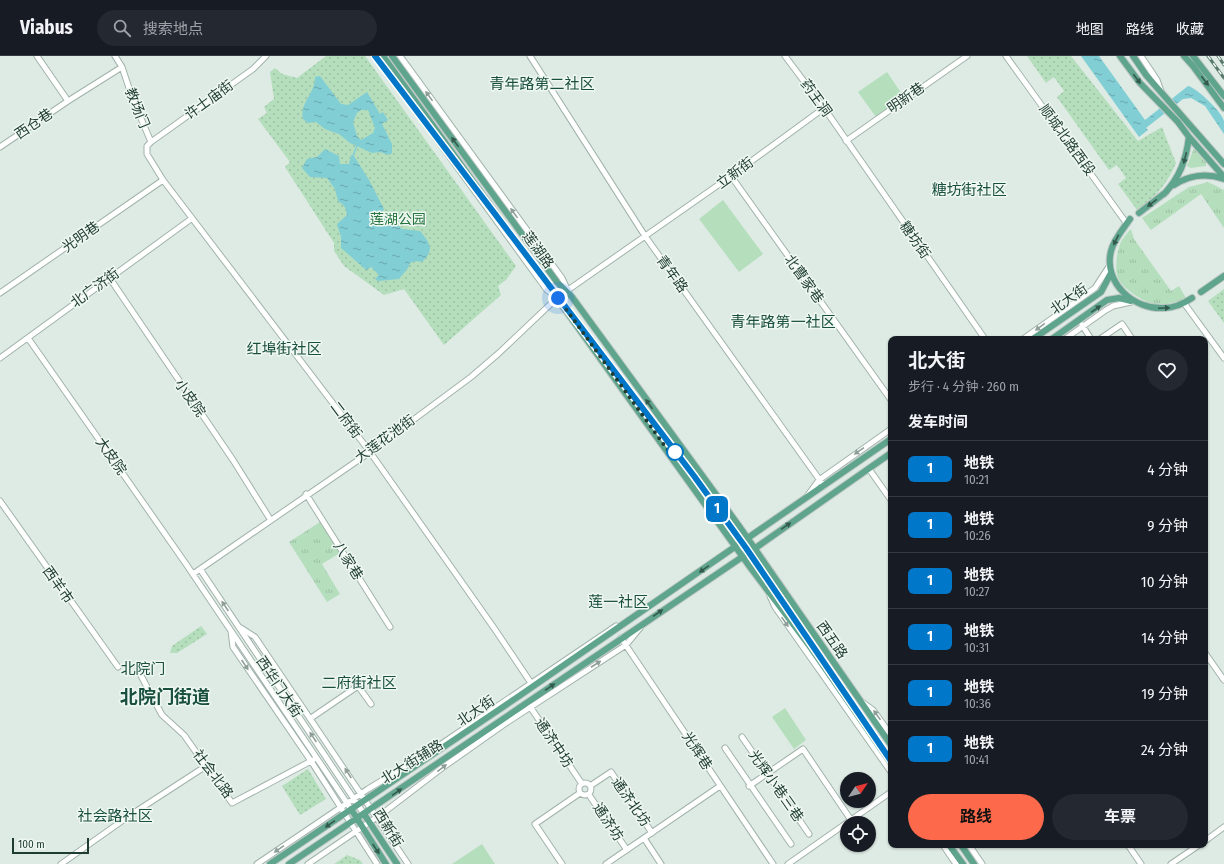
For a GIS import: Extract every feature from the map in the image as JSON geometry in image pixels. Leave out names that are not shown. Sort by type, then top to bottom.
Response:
[{"type":"main road","name":"莲湖路","points":[[383,56],[743,556]]},
{"type":"main road","name":"莲湖路","points":[[392,56],[557,282],[568,291],[754,549]]},
{"type":"main road","points":[[1120,56],[1156,100],[1178,122],[1224,178]]},
{"type":"main road","points":[[1133,56],[1162,94],[1224,164]]},
{"type":"main road","points":[[1184,56],[1224,108]]},
{"type":"main road","points":[[1193,56],[1224,96]]},
{"type":"main road","points":[[1164,194],[1177,179],[1183,167],[1189,137]]},
{"type":"main road","points":[[1139,213],[1178,182],[1208,175],[1224,178]]},
{"type":"main road","name":"北大街","points":[[1128,222],[1121,231],[1111,252],[1110,265],[1111,273],[1119,289],[1134,301]]},
{"type":"main road","name":"北大街","points":[[1037,336],[1101,292],[1111,273]]},
{"type":"main road","points":[[1201,292],[1223,276]]},
{"type":"main road","name":"北大街","points":[[1056,336],[1108,300],[1118,298],[1134,301],[1151,308],[1163,308],[1175,307],[1192,298]]},
{"type":"main road","name":"北大街","points":[[270,864],[352,809],[357,801],[628,621],[888,441]]},
{"type":"main road","name":"北大街","points":[[289,864],[529,705],[621,638],[754,549],[888,455]]},
{"type":"main road","name":"西五路","points":[[754,549],[888,741]]},
{"type":"main road","name":"西五路","points":[[743,556],[811,648],[888,760]]},
{"type":"main road","name":"西新街","points":[[352,809],[386,864]]},
{"type":"main road","name":"西新街","points":[[364,814],[396,864]]},
{"type":"main road","points":[[951,848],[963,864]]},
{"type":"main road","points":[[963,848],[974,864]]},
{"type":"street","name":"西仓巷","points":[[37,56],[68,101]]},
{"type":"street","name":"教场门","points":[[115,56],[122,67],[132,97],[151,142],[147,146],[147,154],[163,180]]},
{"type":"street","name":"许士庙街","points":[[151,142],[253,68],[266,56]]},
{"type":"street","points":[[376,56],[547,290],[558,298]]},
{"type":"street","points":[[400,56],[562,278],[568,291]]},
{"type":"street","name":"青年路","points":[[530,56],[645,236],[824,486]]},
{"type":"street","name":"药王洞","points":[[785,56],[824,108],[846,141]]},
{"type":"street","name":"明新巷","points":[[846,141],[958,58],[966,56]]},
{"type":"street","name":"顺城北路西段","points":[[1006,56],[1128,222]]},
{"type":"street","points":[[1141,56],[1157,80],[1162,94]]},
{"type":"street","name":"西仓巷","points":[[0,147],[122,67]]},
{"type":"street","name":"立新街","points":[[568,291],[731,176],[824,108]]},
{"type":"street","name":"糖坊街","points":[[846,141],[983,336]]},
{"type":"street","name":"北曹家巷","points":[[731,176],[888,396]]},
{"type":"street","name":"二府街","points":[[163,180],[190,219],[289,344],[370,452],[494,628],[532,685]]},
{"type":"street","name":"光明巷","points":[[0,293],[163,180]]},
{"type":"street","name":"北广济街","points":[[0,358],[190,219]]},
{"type":"street","points":[[1027,336],[1095,288],[1110,265]]},
{"type":"street","name":"小皮院","points":[[109,277],[233,460],[270,520]]},
{"type":"street","name":"大莲花池街","points":[[193,574],[306,494],[370,452],[471,377],[558,298],[568,291]]},
{"type":"street","points":[[1069,336],[1113,306],[1134,301]]},
{"type":"street","points":[[1184,303],[1224,358]]},
{"type":"street","points":[[1079,320],[1089,336]]},
{"type":"street","points":[[1104,336],[1122,324],[1130,336]]},
{"type":"street","name":"大皮院","points":[[28,338],[193,574]]},
{"type":"street","points":[[804,500],[819,480],[888,431]]},
{"type":"street","points":[[869,469],[888,496]]},
{"type":"street","name":"八家巷","points":[[306,494],[390,627]]},
{"type":"street","name":"西羊市","points":[[0,501],[118,667]]},
{"type":"street","name":"西华门大街","points":[[200,569],[357,801]]},
{"type":"street","name":"西华门大街","points":[[193,574],[352,809]]},
{"type":"street","points":[[767,588],[775,607],[888,768]]},
{"type":"street","name":"北大街辅路","points":[[308,864],[377,817],[529,705],[626,645],[644,622]]},
{"type":"street","points":[[238,626],[255,636],[312,718],[408,864]]},
{"type":"street","points":[[231,630],[233,648],[311,761],[377,864]]},
{"type":"street","name":"光辉巷","points":[[621,638],[773,864]]},
{"type":"street","points":[[1208,657],[1224,680]]},
{"type":"street","name":"社会北路","points":[[138,670],[162,715],[184,735],[232,803],[317,758]]},
{"type":"street","points":[[312,718],[358,686],[371,704]]},
{"type":"street","points":[[859,700],[873,710],[888,731]]},
{"type":"street","name":"通济中坊","points":[[529,705],[582,784]]},
{"type":"street","name":"光辉小巷三巷","points":[[742,737],[809,834]]},
{"type":"street","points":[[725,748],[749,786],[791,844]]},
{"type":"street","points":[[749,786],[803,749],[848,816]]},
{"type":"street","points":[[61,864],[129,816],[206,766]]},
{"type":"street","name":"通济北坊","points":[[590,786],[611,772],[652,833]]},
{"type":"street","points":[[586,783],[590,786],[592,791],[589,795],[584,796],[580,793],[579,788],[582,784],[586,783]]},
{"type":"street","points":[[609,863],[720,786]]},
{"type":"street","points":[[562,864],[535,824],[580,793]]},
{"type":"street","points":[[857,816],[888,794]]},
{"type":"street","name":"通济坊","points":[[589,795],[627,850]]},
{"type":"street","points":[[257,864],[348,803],[357,801]]},
{"type":"street","name":"西新街","points":[[357,801],[364,814]]},
{"type":"street","points":[[1208,838],[1224,827]]},
{"type":"street","points":[[788,864],[840,828]]},
{"type":"street","points":[[644,838],[661,864]]},
{"type":"street","points":[[945,848],[956,864]]},
{"type":"street","points":[[971,848],[982,864]]},
{"type":"street","points":[[1130,848],[1141,864]]},
{"type":"street","points":[[1171,864],[1195,848]]},
{"type":"green space","name":"莲湖公园","points":[[326,56],[365,56],[516,266],[506,280],[498,286],[501,295],[444,345],[404,289],[384,295],[344,266],[334,251],[334,243],[285,167],[290,162],[258,119],[267,113],[264,107],[274,99],[270,72],[275,68],[282,74],[297,78]]},
{"type":"green space","points":[[1027,56],[1071,56],[1138,141],[1162,127],[1176,163],[1160,190],[1144,205],[1137,210],[1118,184],[1126,178],[1117,165],[1109,170],[1057,97],[1064,91],[1054,77],[1046,83]]},
{"type":"green space","points":[[887,72],[904,97],[876,117],[858,92]]},
{"type":"green space","points":[[1194,148],[1206,161],[1206,166],[1191,168],[1187,166]]},
{"type":"green space","points":[[1208,182],[1224,190],[1224,228],[1201,194],[1151,230],[1142,218],[1189,187]]},
{"type":"green space","points":[[723,200],[763,254],[739,272],[699,219]]},
{"type":"green space","points":[[1131,229],[1134,239],[1171,291],[1179,286],[1186,298],[1169,304],[1153,304],[1128,290],[1119,280],[1116,268],[1117,255],[1121,242]]},
{"type":"green space","points":[[1224,289],[1224,323],[1208,301]]},
{"type":"green space","points":[[320,522],[340,553],[322,564],[340,594],[327,602],[289,542]]},
{"type":"green space","points":[[201,626],[207,634],[177,653],[170,653],[172,646]]},
{"type":"green space","points":[[785,708],[806,740],[794,749],[772,717]]},
{"type":"green space","points":[[308,769],[326,799],[300,815],[282,786]]},
{"type":"green space","points":[[482,844],[495,864],[452,864]]},
{"type":"green space","points":[[347,855],[360,860],[363,864],[334,864]]},
{"type":"water","points":[[1081,56],[1099,56],[1145,120],[1188,86],[1203,96],[1219,112],[1224,121],[1224,134],[1205,106],[1191,98],[1183,99],[1146,128],[1148,130],[1139,137]]},
{"type":"water","points":[[320,76],[341,104],[348,105],[367,92],[380,114],[383,112],[388,120],[382,124],[392,144],[392,153],[389,155],[380,152],[372,153],[350,143],[339,134],[325,129],[316,122],[308,123],[303,119],[303,108],[315,83],[315,77]],"holes":[[[361,110],[368,110],[375,128],[373,133],[361,140],[357,136],[353,122],[357,113]]]},
{"type":"water","name":"莲湖公园","points":[[325,149],[339,156],[340,164],[349,164],[351,155],[354,156],[369,180],[384,209],[382,212],[389,222],[392,220],[402,229],[420,231],[430,246],[429,254],[426,258],[422,262],[416,261],[410,263],[399,279],[378,281],[375,279],[379,275],[371,267],[367,270],[341,248],[341,237],[337,224],[347,215],[345,208],[338,201],[335,189],[327,178],[310,177],[302,168],[307,159],[317,157]]},
{"type":"waterway","points":[[353,156],[357,145]]},
{"type":"railway","points":[[1208,56],[1224,78]]},
{"type":"railway","points":[[1218,56],[1224,65]]},
{"type":"metro line","name":"1","points":[[375,56],[456,165],[694,476],[746,548],[888,757]]},
{"type":"district","name":"青年路第二社区","points":[[542,84]]},
{"type":"district","name":"糖坊街社区","points":[[969,190]]},
{"type":"district","name":"青年路第一社区","points":[[783,322]]},
{"type":"district","name":"红埠街社区","points":[[284,349]]},
{"type":"district","name":"莲一社区","points":[[618,602]]},
{"type":"district","name":"北院门","points":[[143,669]]},
{"type":"district","name":"二府街社区","points":[[359,683]]},
{"type":"district","name":"北院门街道","points":[[165,697]]},
{"type":"district","name":"社会路社区","points":[[115,816]]},
{"type":"route","points":[[558,298],[630,400],[672,456],[675,452]]}]
